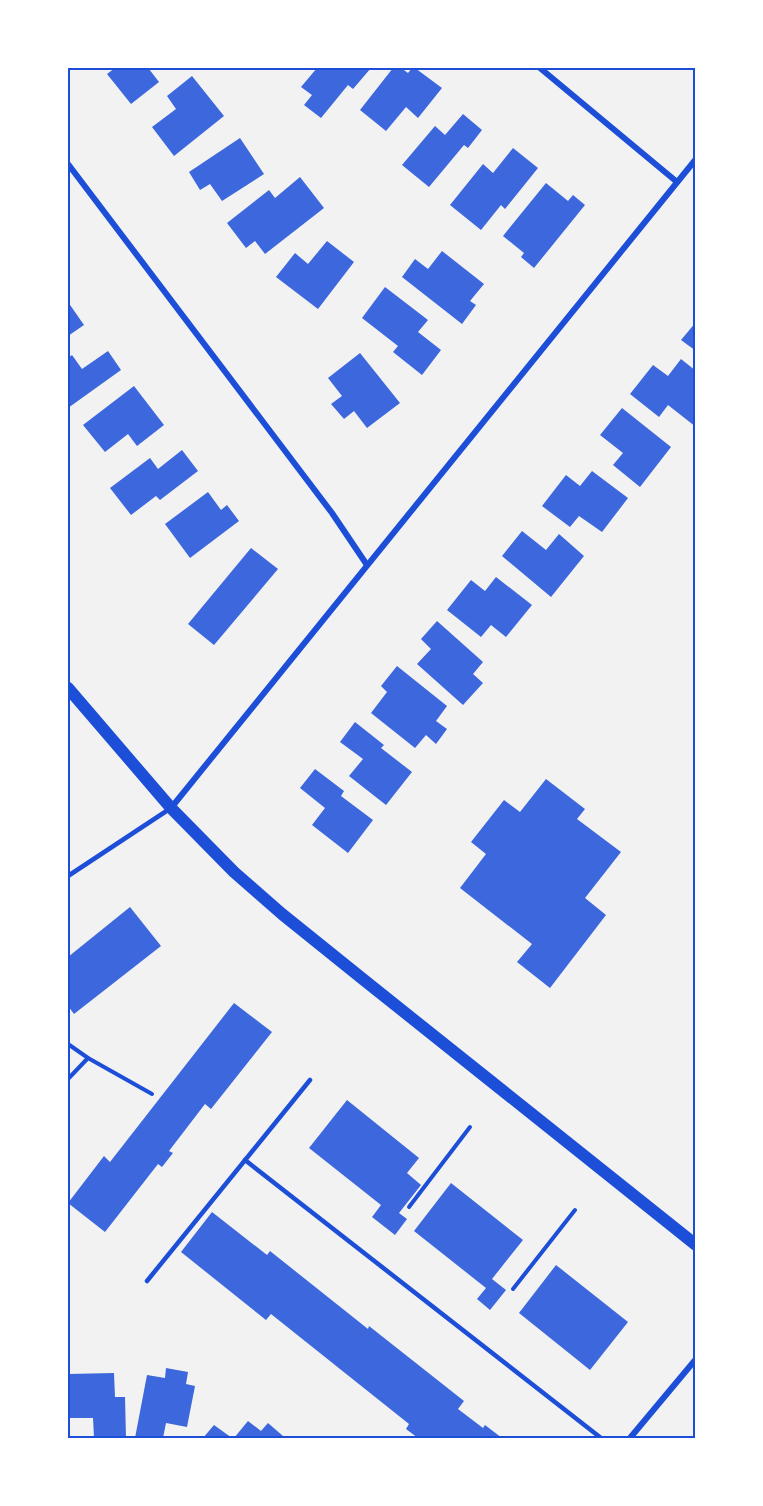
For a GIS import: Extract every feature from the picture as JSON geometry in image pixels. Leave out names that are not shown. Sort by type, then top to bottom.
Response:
[{"type":"main road","points":[[68,688],[200,840],[282,914],[696,1245]]},
{"type":"street","points":[[540,68],[677,182]]},
{"type":"street","points":[[171,808],[696,159]]},
{"type":"street","points":[[68,164],[332,513],[367,565]]},
{"type":"street","points":[[630,1438],[696,1359]]},
{"type":"lane","points":[[68,876],[171,808]]},
{"type":"lane","points":[[147,1281],[310,1080]]},
{"type":"lane","points":[[245,1160],[601,1438]]},
{"type":"path","points":[[68,1044],[88,1058],[152,1094]]},
{"type":"path","points":[[68,1079],[88,1058]]},
{"type":"path","points":[[409,1207],[470,1127]]},
{"type":"path","points":[[513,1289],[575,1210]]},
{"type":"building","points":[[115,68],[151,68],[149,69],[159,82],[131,104],[107,74]]},
{"type":"building","points":[[317,68],[371,68],[353,89],[348,85],[321,118],[304,105],[312,95],[301,87]]},
{"type":"building","points":[[393,68],[401,68],[408,73],[415,68],[442,88],[418,118],[406,107],[386,131],[360,110]]},
{"type":"building","points":[[192,76],[224,116],[174,156],[152,127],[176,109],[167,96]]},
{"type":"building","points":[[463,114],[482,130],[468,148],[464,145],[429,187],[402,165],[435,126],[445,135]]},
{"type":"building","points":[[240,138],[264,174],[222,201],[210,184],[200,190],[189,172]]},
{"type":"building","points":[[513,148],[538,168],[505,209],[501,205],[481,230],[450,205],[483,164],[493,173]]},
{"type":"building","points":[[300,177],[324,208],[265,254],[255,241],[246,248],[227,223],[269,190],[275,198]]},
{"type":"building","points":[[546,183],[568,201],[573,195],[585,205],[534,268],[521,257],[524,253],[503,236]]},
{"type":"building","points":[[327,241],[354,262],[318,309],[276,277],[295,253],[308,264]]},
{"type":"building","points":[[442,251],[484,284],[470,301],[476,305],[462,324],[402,277],[415,259],[428,269]]},
{"type":"building","points":[[385,287],[428,320],[418,332],[441,350],[422,375],[393,352],[398,346],[362,318]]},
{"type":"building","points":[[68,302],[84,325],[68,336]]},
{"type":"building","points":[[696,322],[696,351],[681,340]]},
{"type":"building","points":[[108,351],[121,370],[68,408],[68,358],[72,355],[82,369]]},
{"type":"building","points":[[360,353],[400,403],[367,428],[354,411],[344,419],[331,404],[342,396],[328,378]]},
{"type":"building","points":[[681,359],[696,371],[696,427],[668,405],[659,417],[630,394],[653,365],[668,376]]},
{"type":"building","points":[[134,386],[164,425],[137,446],[128,434],[105,452],[83,425]]},
{"type":"building","points":[[622,408],[671,447],[640,487],[613,465],[623,453],[600,435]]},
{"type":"building","points":[[182,450],[198,471],[160,500],[156,496],[131,515],[110,488],[150,458],[158,469]]},
{"type":"building","points":[[592,471],[628,498],[602,532],[579,516],[570,527],[542,506],[566,475],[580,486]]},
{"type":"building","points":[[208,492],[221,510],[227,505],[239,521],[190,558],[165,524]]},
{"type":"building","points":[[522,531],[546,550],[559,534],[584,556],[551,597],[502,556]]},
{"type":"building","points":[[251,548],[278,569],[214,645],[188,624]]},
{"type":"building","points":[[496,577],[532,605],[506,637],[491,625],[481,637],[447,610],[471,580],[485,591]]},
{"type":"building","points":[[437,621],[483,662],[473,674],[483,683],[463,705],[417,664],[431,649],[421,639]]},
{"type":"building","points":[[397,666],[447,706],[436,721],[447,729],[436,744],[426,735],[415,748],[371,713],[387,692],[381,686]]},
{"type":"building","points":[[355,722],[384,745],[381,748],[412,772],[386,805],[349,776],[363,759],[340,742]]},
{"type":"building","points":[[315,769],[344,791],[341,796],[373,820],[348,853],[312,825],[325,808],[300,788]]},
{"type":"building","points":[[546,779],[585,809],[577,819],[621,852],[585,898],[606,915],[550,988],[517,962],[532,944],[460,888],[486,854],[471,842],[504,800],[520,812]]},
{"type":"building","points":[[130,907],[161,946],[74,1014],[68,1006],[68,957]]},
{"type":"building","points":[[234,1003],[272,1032],[211,1109],[205,1104],[169,1151],[173,1153],[162,1167],[158,1164],[105,1232],[68,1203],[104,1156],[110,1162]]},
{"type":"building","points":[[347,1100],[419,1158],[407,1173],[421,1185],[399,1213],[407,1219],[395,1235],[372,1217],[381,1205],[309,1148]]},
{"type":"building","points":[[451,1183],[523,1240],[492,1279],[506,1290],[490,1310],[477,1299],[486,1288],[414,1231]]},
{"type":"building","points":[[212,1212],[267,1255],[270,1251],[368,1329],[369,1326],[464,1401],[458,1409],[483,1428],[485,1425],[502,1438],[418,1438],[406,1429],[409,1424],[271,1314],[266,1320],[181,1252]]},
{"type":"building","points":[[556,1265],[628,1322],[590,1370],[519,1313]]},
{"type":"building","points":[[166,1368],[188,1372],[186,1384],[195,1386],[187,1427],[166,1423],[163,1438],[135,1438],[147,1375],[165,1378]]},
{"type":"building","points":[[114,1373],[115,1397],[125,1397],[126,1438],[94,1438],[93,1418],[68,1418],[68,1374]]},
{"type":"building","points":[[248,1421],[261,1431],[268,1423],[283,1436],[280,1438],[234,1438]]},
{"type":"building","points":[[214,1425],[232,1438],[203,1438]]}]
